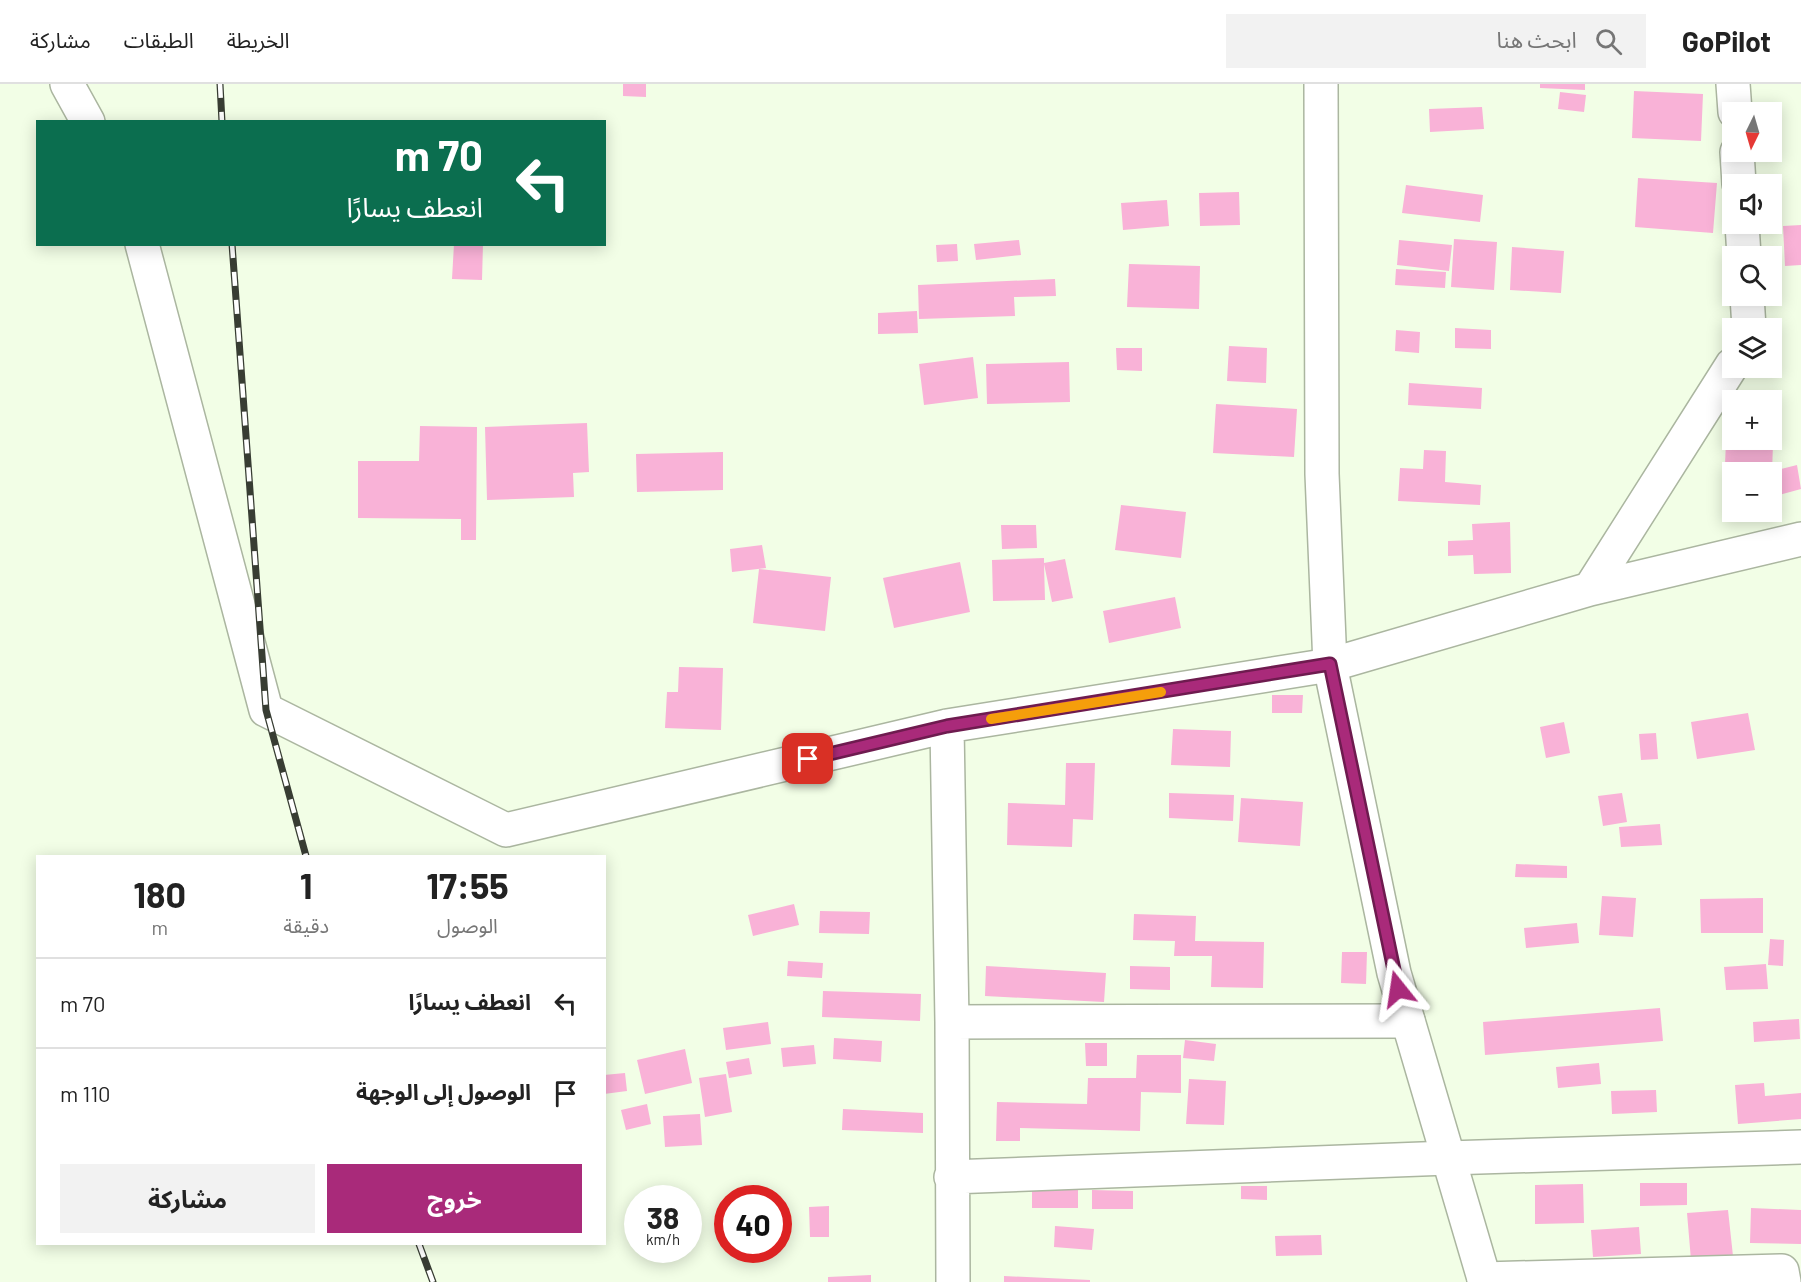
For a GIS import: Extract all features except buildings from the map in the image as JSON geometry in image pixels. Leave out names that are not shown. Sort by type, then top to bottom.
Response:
[{"type":"street","points":[[67,84],[87,120]]},
{"type":"street","points":[[1321,84],[1322,474],[1330,664],[1394,973],[1485,1280],[1782,1271],[1784,1282]]},
{"type":"street","points":[[1733,84],[1734,102]]},
{"type":"street","points":[[143,246],[266,711],[506,830],[947,726],[1330,664],[1590,589],[1801,539]]},
{"type":"street","points":[[1590,589],[1724,378]]},
{"type":"street","points":[[947,726],[952,1022],[953,1282]]},
{"type":"street","points":[[952,1022],[1408,1021]]},
{"type":"street","points":[[951,1178],[1448,1158],[1801,1147]]},
{"type":"railway","points":[[220,84],[222,120]]},
{"type":"railway","points":[[232,246],[266,710],[306,855]]},
{"type":"railway","points":[[419,1245],[433,1282]]},
{"type":"slow traffic","points":[[991,719],[1161,692]]},
{"type":"route","points":[[808,759],[947,726],[1330,664],[1398,989]]}]
